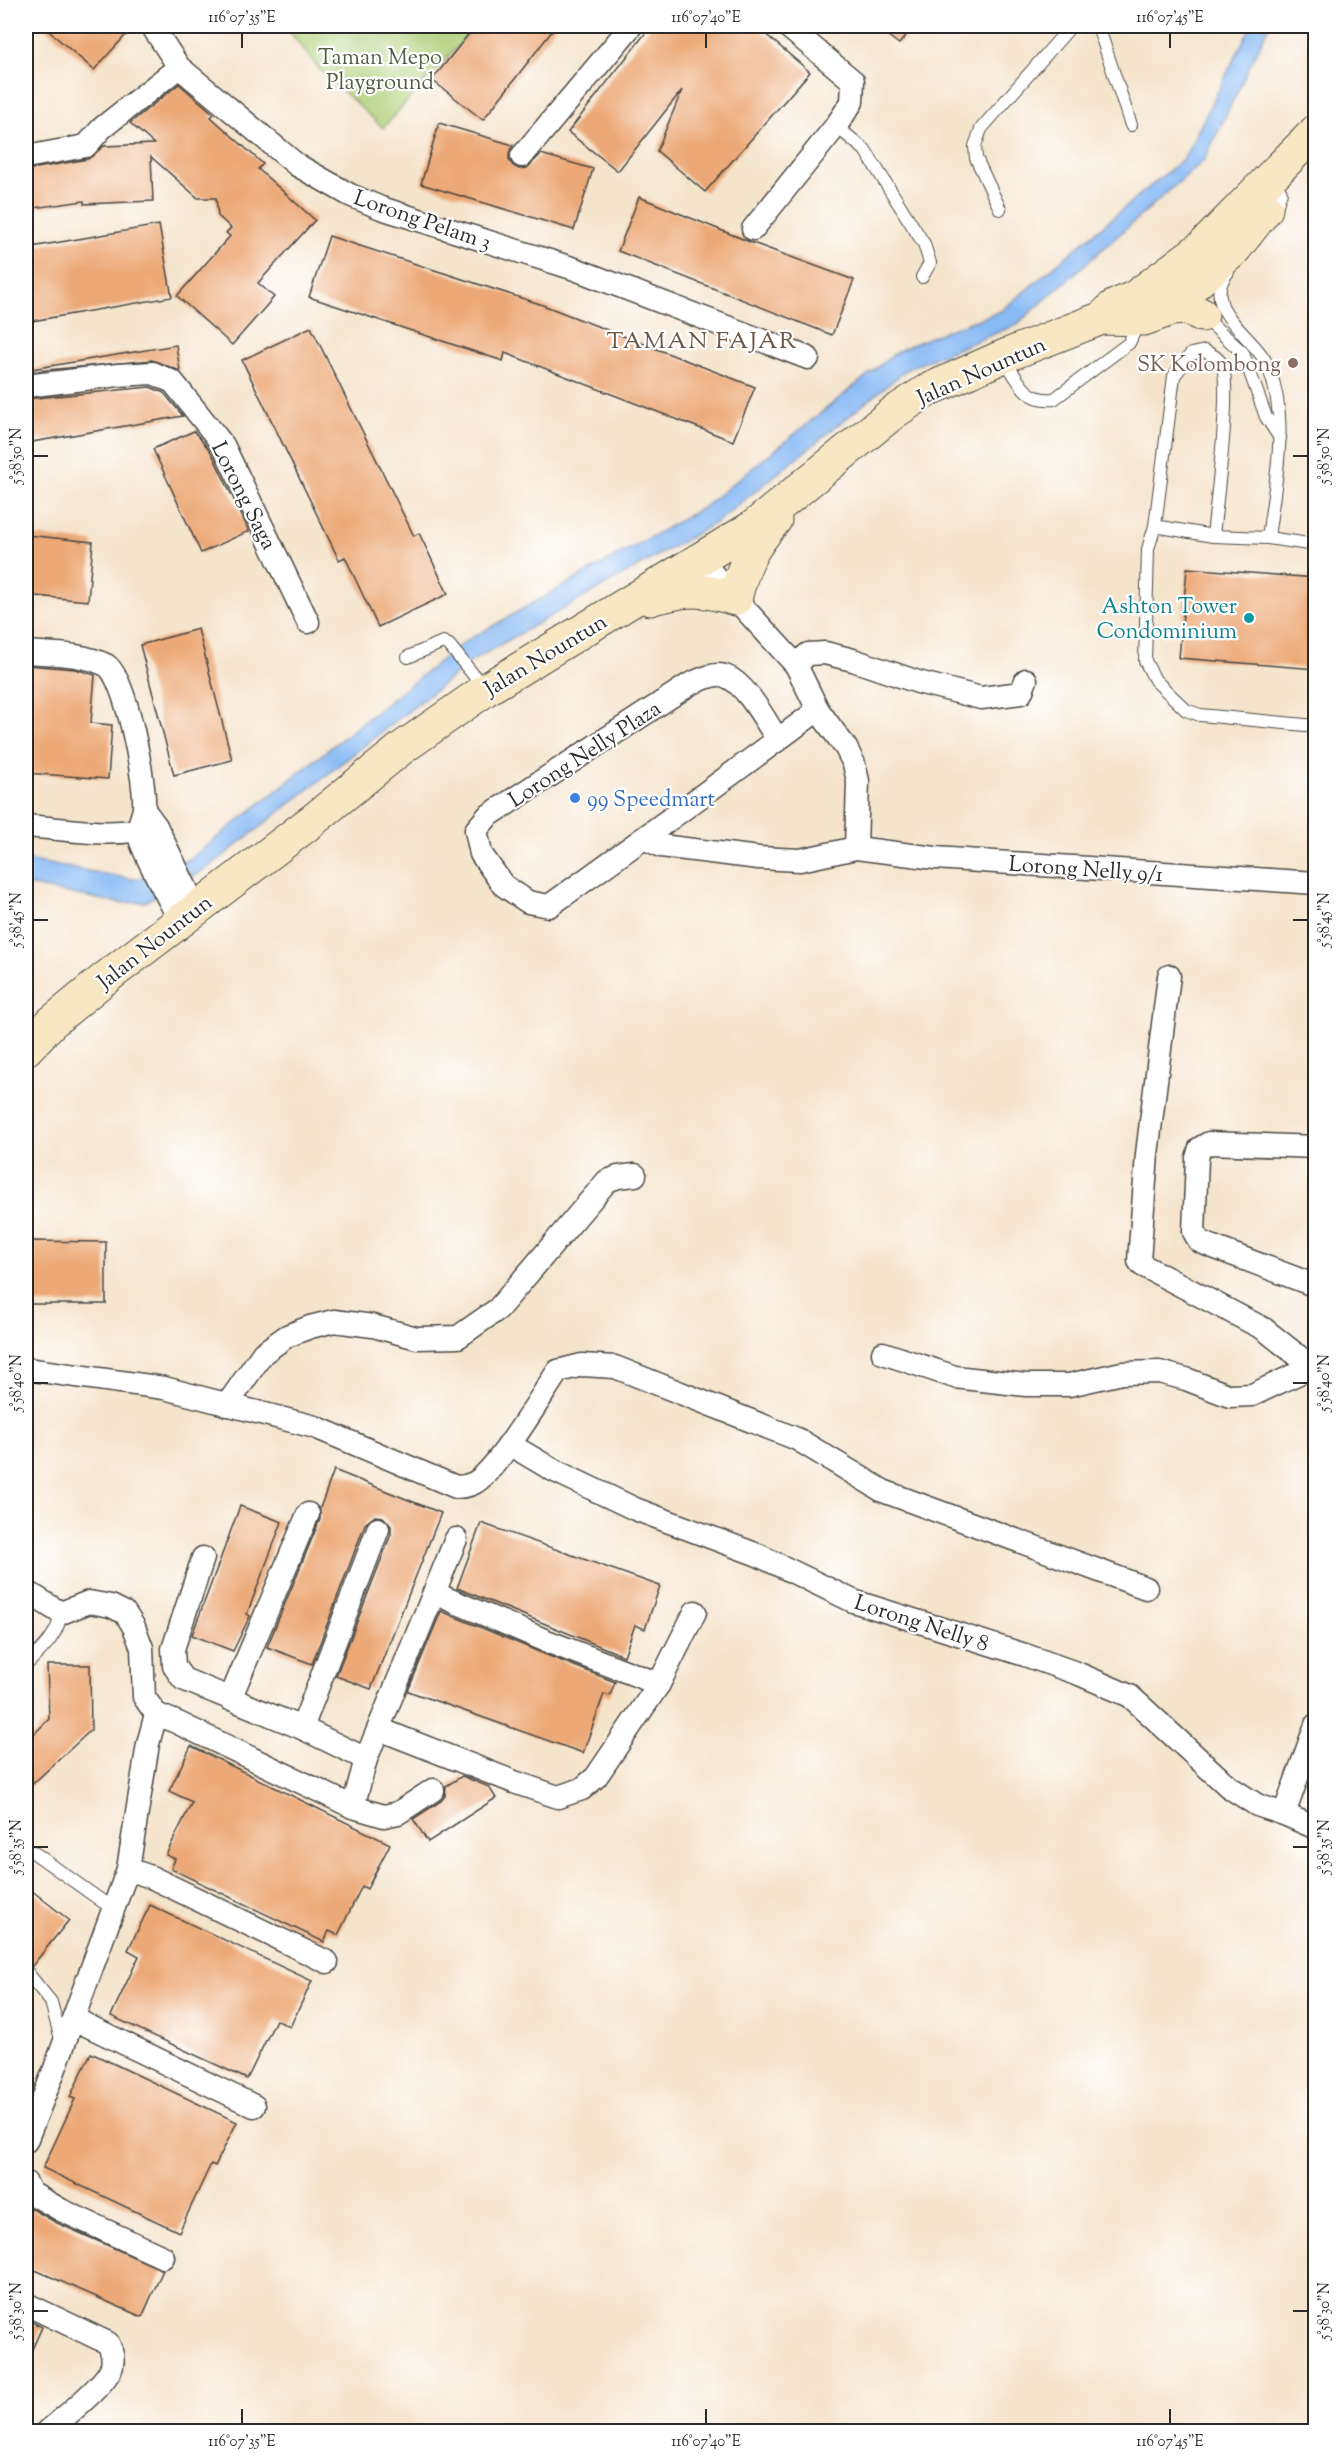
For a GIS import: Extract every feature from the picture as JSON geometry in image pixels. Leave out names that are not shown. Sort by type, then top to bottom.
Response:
[{"type":"street","name":"Lorong Pelam 3","points":[[152,26],[179,67],[297,165],[350,195],[381,208],[575,269],[808,358]]},
{"type":"street","points":[[522,156],[631,26]]},
{"type":"street","points":[[753,229],[837,126],[852,102],[853,81],[787,26]]},
{"type":"street","points":[[26,157],[86,146],[102,128],[179,67]]},
{"type":"street","name":"Jalan Nountun","points":[[1118,318],[1113,307],[1135,297],[1202,247],[1316,131]]},
{"type":"street","name":"Jalan Nountun","points":[[26,1049],[51,1022],[402,748],[477,680],[622,606],[753,527],[893,413],[928,390],[1002,357],[1141,309],[1199,300],[1233,251],[1316,150]]},
{"type":"street","name":"Jalan Nountun","points":[[1199,300],[1195,274],[1247,217],[1246,204]]},
{"type":"street","name":"Lorong Saga","points":[[26,386],[153,373],[173,382],[223,445],[308,622]]},
{"type":"street","points":[[735,599],[751,551],[795,494]]},
{"type":"street","points":[[699,559],[796,665],[818,710],[846,748],[854,764],[858,781],[856,848]]},
{"type":"street","points":[[622,606],[690,589],[710,591],[735,599]]},
{"type":"street","points":[[26,652],[81,657],[108,666],[121,687],[141,770],[146,822],[157,854],[188,915]]},
{"type":"street","points":[[796,665],[808,654],[825,653],[918,682],[981,698],[1021,693],[1026,680]]},
{"type":"street","name":"Lorong Nelly Plaza","points":[[644,838],[549,906],[528,902],[503,885],[481,854],[476,830],[488,816],[690,684],[709,676],[724,675],[740,684],[778,740]]},
{"type":"street","points":[[644,838],[818,710]]},
{"type":"street","points":[[26,826],[107,832],[146,822]]},
{"type":"street","name":"Lorong Nelly 9/1","points":[[644,838],[661,846],[759,858],[800,860],[856,848],[935,858],[1316,883]]},
{"type":"street","points":[[883,1353],[955,1377],[1026,1385],[1069,1385],[1122,1373],[1160,1372],[1230,1396],[1252,1395],[1314,1366],[1264,1329],[1142,1265],[1139,1261],[1147,1154],[1169,976]]},
{"type":"street","points":[[1316,1147],[1209,1143],[1200,1148],[1197,1158],[1194,1232],[1199,1242],[1316,1286]]},
{"type":"street","points":[[227,1405],[263,1353],[287,1336],[310,1327],[334,1321],[373,1326],[417,1338],[458,1337],[498,1309],[608,1181],[634,1175]]},
{"type":"street","points":[[26,1369],[164,1388],[315,1427],[456,1487],[464,1487],[476,1482],[496,1462],[558,1371],[582,1365],[615,1367],[797,1440],[883,1491],[1146,1588]]},
{"type":"street","name":"Lorong Nelly 8","points":[[509,1444],[553,1470],[634,1509],[758,1555],[853,1601],[1025,1654],[1130,1696],[1229,1787],[1257,1805],[1316,1828]]},
{"type":"street","points":[[230,1699],[308,1514]]},
{"type":"street","points":[[302,1728],[378,1529]]},
{"type":"street","points":[[353,1807],[366,1759],[456,1539]]},
{"type":"street","points":[[203,1558],[172,1648],[174,1666],[183,1679],[302,1728],[366,1759]]},
{"type":"street","points":[[26,1591],[61,1613],[89,1602],[111,1606],[125,1613],[134,1627],[142,1648],[144,1697],[156,1714],[353,1807],[384,1816],[398,1814],[433,1790]]},
{"type":"street","points":[[434,1593],[549,1642],[659,1684]]},
{"type":"street","points":[[379,1729],[558,1797],[582,1789],[596,1777],[659,1684],[695,1612]]},
{"type":"street","points":[[26,2141],[74,2019],[128,1869],[148,1744],[156,1714]]},
{"type":"street","points":[[1284,1814],[1316,1725]]},
{"type":"street","points":[[128,1869],[152,1877],[327,1962]]},
{"type":"street","points":[[74,2019],[254,2106]]},
{"type":"street","points":[[26,2183],[32,2193],[61,2210],[163,2257]]},
{"type":"street","points":[[26,2304],[108,2343],[113,2354],[112,2367],[102,2382],[47,2432]]},
{"type":"lane","points":[[1000,209],[976,158],[975,146],[981,129],[1071,26]]},
{"type":"lane","points":[[1098,26],[1131,125]]},
{"type":"lane","points":[[837,126],[865,150],[924,244],[930,263],[922,278]]},
{"type":"lane","points":[[1268,538],[1280,438],[1276,391],[1267,364],[1256,347],[1226,315],[1220,303],[1219,285],[1274,216],[1281,192]]},
{"type":"lane","points":[[1199,300],[1243,353],[1266,417],[1280,438]]},
{"type":"lane","points":[[1002,357],[1027,394],[1040,400],[1054,399],[1129,343],[1135,330],[1118,318]]},
{"type":"lane","points":[[1213,536],[1225,404],[1225,377],[1222,366],[1205,351],[1191,354],[1174,376],[1155,526],[1148,549],[1145,662],[1155,680],[1185,710],[1200,715],[1316,726]]},
{"type":"lane","points":[[1155,526],[1213,536],[1268,538],[1316,545]]},
{"type":"lane","points":[[408,657],[443,642],[449,645],[477,680]]},
{"type":"lane","points":[[26,1665],[48,1643],[59,1626],[61,1613]]},
{"type":"lane","points":[[33,1852],[113,1909]]},
{"type":"lane","points":[[26,1971],[51,2002],[63,2046]]},
{"type":"green space","name":"Taman Mepo Playground","points":[[285,26],[476,26],[383,128],[320,70]]},
{"type":"water","points":[[1251,26],[1269,26],[1204,160],[1016,325],[909,368],[717,522],[475,659],[209,867],[145,902],[119,903],[26,885],[26,860],[132,879],[141,878],[190,859],[464,642],[704,507],[898,351],[1001,311],[1184,158]]},
{"type":"building","points":[[43,26],[134,26],[94,70]]},
{"type":"building","points":[[475,26],[556,26],[483,120],[432,80]]},
{"type":"building","points":[[651,26],[756,26],[810,72],[705,192],[657,151],[682,90],[618,171],[568,132]]},
{"type":"building","points":[[875,26],[914,26],[899,44]]},
{"type":"building","points":[[179,84],[214,114],[211,117],[263,164],[258,169],[315,220],[258,283],[274,297],[232,345],[177,296],[230,236],[226,233],[231,228],[218,216],[216,198],[198,198],[151,157],[153,201],[84,204],[84,201],[26,209],[26,170],[88,159],[104,146],[154,144],[130,123]]},
{"type":"building","points":[[439,123],[513,145],[509,153],[509,160],[519,169],[527,168],[541,154],[593,169],[574,230],[421,184]]},
{"type":"building","points":[[639,197],[750,242],[854,280],[832,335],[618,251]]},
{"type":"building","points":[[159,225],[172,297],[26,322],[26,248]]},
{"type":"building","points":[[329,236],[540,304],[755,387],[733,441],[505,353],[503,361],[309,297]]},
{"type":"building","points":[[311,327],[414,536],[419,533],[448,594],[378,627],[345,557],[339,560],[242,360]]},
{"type":"building","points":[[176,345],[180,371],[152,360],[26,372],[26,370]]},
{"type":"building","points":[[150,387],[164,393],[183,416],[26,443],[26,399]]},
{"type":"building","points":[[194,431],[211,452],[249,531],[201,553],[153,449]]},
{"type":"building","points":[[26,535],[93,542],[88,601],[26,595]]},
{"type":"building","name":"Ashton Tower Condominium","points":[[1187,568],[1316,578],[1316,669],[1179,658]]},
{"type":"building","points":[[198,629],[232,760],[174,775],[140,645]]},
{"type":"building","points":[[26,665],[75,669],[95,675],[91,723],[112,725],[108,779],[26,773]]},
{"type":"building","points":[[26,1241],[106,1242],[106,1304],[26,1304]]},
{"type":"building","points":[[334,1470],[441,1513],[371,1689],[336,1676],[391,1534],[391,1526],[383,1517],[375,1516],[365,1524],[312,1664],[267,1647],[320,1519],[320,1508]]},
{"type":"building","points":[[240,1506],[282,1522],[247,1614],[250,1616],[233,1651],[192,1635]]},
{"type":"building","points":[[481,1523],[660,1586],[645,1629],[635,1625],[624,1656],[457,1588]]},
{"type":"building","points":[[441,1611],[615,1682],[610,1696],[604,1694],[583,1753],[408,1691]]},
{"type":"building","points":[[47,1665],[90,1665],[91,1730],[26,1790],[26,1742],[49,1719]]},
{"type":"building","points":[[191,1746],[390,1844],[367,1889],[362,1886],[338,1935],[329,1931],[324,1942],[171,1869],[175,1859],[166,1855],[192,1802],[169,1791]]},
{"type":"building","points":[[462,1776],[489,1787],[496,1798],[428,1842],[413,1819],[441,1801],[445,1796],[446,1786]]},
{"type":"building","points":[[26,1886],[69,1920],[32,1966],[26,1963]]},
{"type":"building","points":[[150,1905],[312,1981],[290,2027],[276,2020],[247,2079],[111,2016],[139,1956],[128,1950]]},
{"type":"building","points":[[91,2053],[237,2122],[215,2166],[211,2164],[179,2232],[43,2168],[75,2099],[70,2097]]},
{"type":"building","points":[[29,2207],[55,2222],[163,2270],[142,2317],[26,2266],[26,2216]]},
{"type":"building","points":[[26,2319],[42,2327],[26,2363]]},
{"type":"place","name":"SK Kolombong","points":[[1293,363]]},
{"type":"place","name":"Ashton Tower Condominium","points":[[1249,618]]},
{"type":"place","name":"99 Speedmart","points":[[575,798]]},
{"type":"district","name":"TAMAN FAJAR","points":[[702,340]]}]
